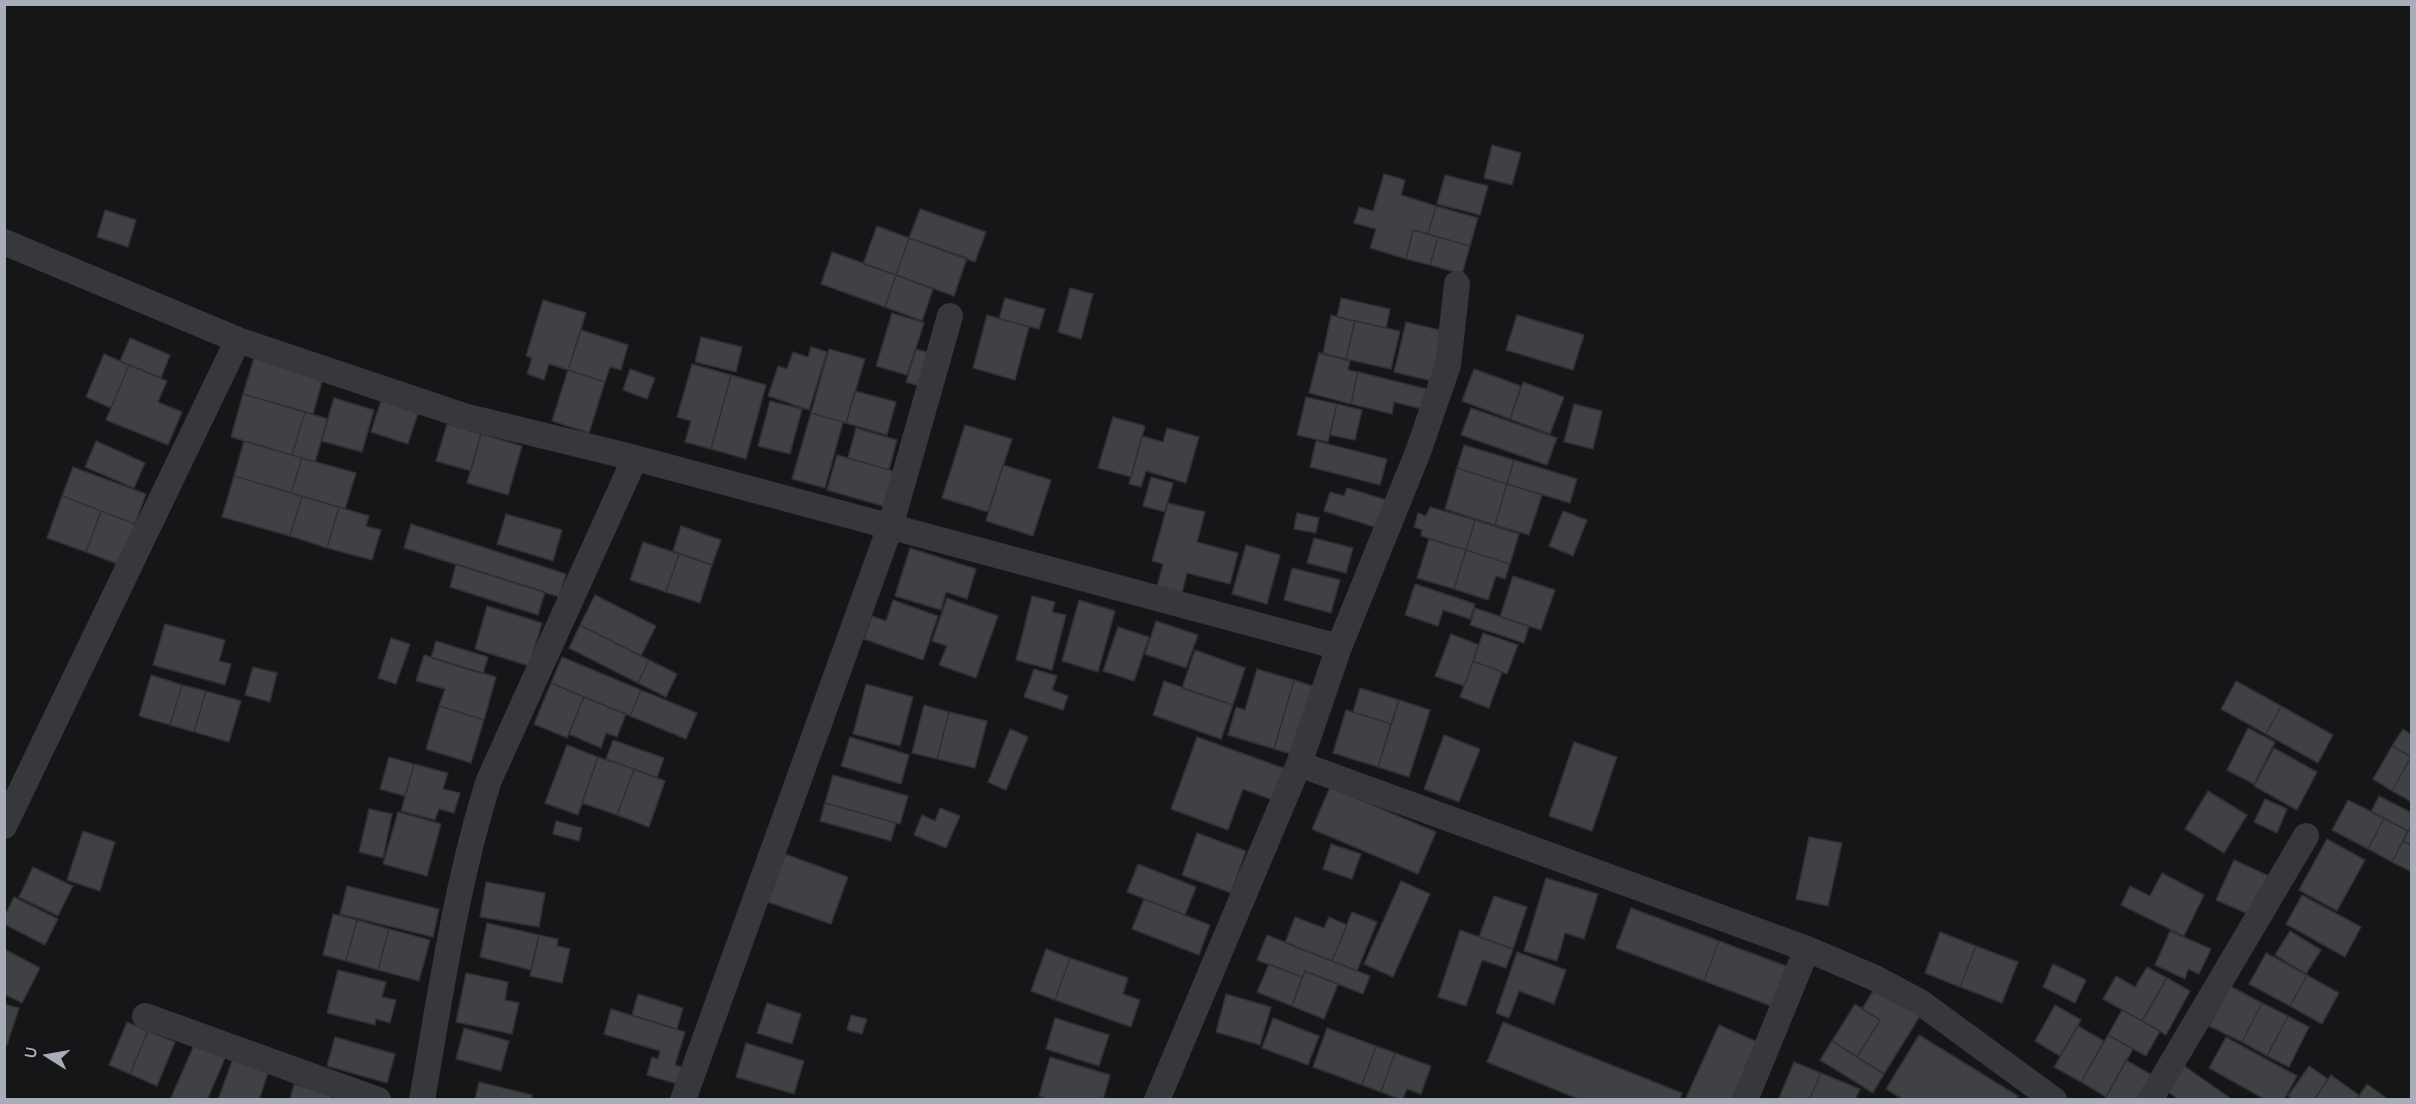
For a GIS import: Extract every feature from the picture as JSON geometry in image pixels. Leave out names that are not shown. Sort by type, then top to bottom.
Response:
[{"type":"street","points":[[4,242],[238,340],[467,417],[635,458],[1339,647]]},
{"type":"street","points":[[1157,1100],[1299,764],[1339,647],[1418,452],[1448,365],[1457,284]]},
{"type":"street","points":[[683,1100],[890,527],[950,316]]},
{"type":"street","points":[[4,826],[238,340]]},
{"type":"street","points":[[422,1100],[459,893],[472,833],[489,780],[635,458]]},
{"type":"street","points":[[1299,764],[1807,950],[1875,978],[1920,1002],[2054,1100]]},
{"type":"street","points":[[2150,1100],[2306,836]]},
{"type":"street","points":[[1745,1100],[1807,950]]},
{"type":"street","points":[[145,1016],[378,1100]]},
{"type":"building","points":[[1492,145],[1521,153],[1512,185],[1484,178]]},
{"type":"building","points":[[1384,174],[1405,180],[1401,195],[1436,206],[1428,234],[1413,230],[1406,259],[1370,248],[1376,229],[1354,223],[1359,207],[1373,211]]},
{"type":"building","points":[[1445,175],[1488,186],[1480,215],[1437,204]]},
{"type":"building","points":[[1436,206],[1478,218],[1470,246],[1428,234]]},
{"type":"building","points":[[920,209],[986,232],[975,262],[909,238]]},
{"type":"building","points":[[105,210],[136,220],[128,247],[97,237]]},
{"type":"building","points":[[877,226],[909,238],[896,275],[863,264]]},
{"type":"building","points":[[1413,230],[1438,237],[1430,265],[1406,259]]},
{"type":"building","points":[[1438,237],[1470,246],[1462,274],[1430,265]]},
{"type":"building","points":[[909,238],[967,258],[954,296],[896,275]]},
{"type":"building","points":[[832,252],[896,275],[885,307],[821,284]]},
{"type":"building","points":[[896,275],[933,289],[922,321],[885,307]]},
{"type":"building","points":[[1070,288],[1093,294],[1081,339],[1058,332]]},
{"type":"building","points":[[1005,298],[1045,309],[1039,329],[999,319]]},
{"type":"building","points":[[1341,298],[1390,309],[1386,328],[1337,317]]},
{"type":"building","points":[[543,300],[586,313],[568,370],[549,364],[544,380],[527,374],[532,358],[526,356]]},
{"type":"building","points":[[892,313],[924,323],[907,375],[876,366]]},
{"type":"building","points":[[987,315],[1029,327],[1015,380],[973,368]]},
{"type":"building","points":[[1331,315],[1355,321],[1346,359],[1323,353]]},
{"type":"building","points":[[1517,315],[1584,335],[1573,370],[1506,350]]},
{"type":"building","points":[[1355,321],[1400,331],[1391,369],[1346,359]]},
{"type":"building","points":[[1406,322],[1448,332],[1436,382],[1394,372]]},
{"type":"building","points":[[581,330],[628,345],[621,370],[610,367],[605,382],[568,370]]},
{"type":"building","points":[[701,337],[742,347],[736,372],[695,362]]},
{"type":"building","points":[[130,338],[170,355],[161,378],[120,361]]},
{"type":"building","points":[[811,347],[827,352],[809,410],[768,396],[778,366],[787,369],[793,352],[808,357]]},
{"type":"building","points":[[829,349],[865,359],[846,423],[811,413]]},
{"type":"building","points":[[916,349],[936,355],[926,388],[906,382]]},
{"type":"building","points":[[1319,353],[1350,361],[1348,370],[1358,372],[1351,404],[1309,393]]},
{"type":"building","points":[[104,354],[129,365],[111,408],[86,397]]},
{"type":"building","points":[[254,358],[323,378],[313,414],[243,394]]},
{"type":"building","points":[[692,364],[731,375],[711,449],[685,442],[691,421],[677,417]]},
{"type":"building","points":[[129,365],[167,381],[158,402],[182,412],[168,445],[106,420]]},
{"type":"building","points":[[630,369],[655,378],[647,399],[623,390]]},
{"type":"building","points":[[1474,369],[1521,386],[1510,419],[1462,401]]},
{"type":"building","points":[[568,370],[605,382],[589,433],[552,421]]},
{"type":"building","points":[[1358,372],[1431,390],[1426,410],[1394,402],[1392,414],[1351,404]]},
{"type":"building","points":[[731,375],[766,385],[746,459],[711,449]]},
{"type":"building","points":[[1523,382],[1564,397],[1550,434],[1510,419]]},
{"type":"building","points":[[855,391],[896,402],[887,435],[846,423]]},
{"type":"building","points":[[243,394],[305,412],[292,455],[231,437]]},
{"type":"building","points":[[1306,397],[1337,404],[1328,442],[1297,435]]},
{"type":"building","points":[[334,398],[374,410],[362,452],[321,441]]},
{"type":"building","points":[[381,401],[418,413],[408,444],[371,432]]},
{"type":"building","points":[[770,401],[802,409],[790,454],[758,446]]},
{"type":"building","points":[[1337,404],[1362,410],[1355,440],[1330,435]]},
{"type":"building","points":[[1574,404],[1602,411],[1593,449],[1564,442]]},
{"type":"building","points":[[1471,408],[1557,438],[1547,465],[1461,435]]},
{"type":"building","points":[[305,412],[328,419],[315,462],[292,455]]},
{"type":"building","points":[[811,413],[843,422],[825,488],[792,479]]},
{"type":"building","points":[[1113,417],[1145,426],[1131,477],[1098,468]]},
{"type":"building","points":[[447,424],[481,434],[471,471],[436,461]]},
{"type":"building","points":[[965,425],[1012,439],[988,512],[942,498]]},
{"type":"building","points":[[856,428],[897,440],[889,470],[848,458]]},
{"type":"building","points":[[1167,428],[1199,437],[1186,483],[1146,471],[1141,487],[1129,484],[1142,436],[1163,442]]},
{"type":"building","points":[[481,434],[522,446],[508,495],[467,483]]},
{"type":"building","points":[[96,441],[145,463],[134,488],[85,467]]},
{"type":"building","points":[[244,441],[302,458],[291,493],[234,476]]},
{"type":"building","points":[[1316,441],[1387,459],[1380,485],[1310,467]]},
{"type":"building","points":[[1464,445],[1514,460],[1507,484],[1457,468]]},
{"type":"building","points":[[837,455],[900,473],[890,508],[827,490]]},
{"type":"building","points":[[302,458],[356,473],[345,509],[291,493]]},
{"type":"building","points":[[1514,460],[1577,479],[1570,503],[1507,484]]},
{"type":"building","points":[[1003,465],[1051,480],[1033,536],[986,521]]},
{"type":"building","points":[[73,467],[146,494],[135,524],[62,496]]},
{"type":"building","points":[[1457,468],[1507,484],[1495,525],[1445,509]]},
{"type":"building","points":[[234,476],[302,496],[290,536],[222,517]]},
{"type":"building","points":[[1151,477],[1173,483],[1165,512],[1143,506]]},
{"type":"building","points":[[1507,484],[1542,495],[1529,535],[1495,525]]},
{"type":"building","points":[[1347,488],[1390,501],[1381,529],[1324,511],[1330,492],[1344,496]]},
{"type":"building","points":[[62,496],[101,511],[86,552],[47,538]]},
{"type":"building","points":[[302,496],[339,507],[327,548],[290,536]]},
{"type":"building","points":[[1168,503],[1205,512],[1197,542],[1238,553],[1230,584],[1187,573],[1182,593],[1157,587],[1163,564],[1152,561]]},
{"type":"building","points":[[339,507],[369,516],[366,526],[381,530],[372,560],[327,548]]},
{"type":"building","points":[[1430,507],[1475,520],[1466,550],[1421,536],[1422,530],[1414,527],[1418,513],[1426,516]]},
{"type":"building","points":[[101,511],[135,524],[120,565],[86,552]]},
{"type":"building","points":[[1563,511],[1587,520],[1573,556],[1549,546]]},
{"type":"building","points":[[1297,513],[1319,518],[1316,533],[1294,529]]},
{"type":"building","points":[[506,514],[562,530],[553,561],[497,544]]},
{"type":"building","points":[[1475,520],[1519,534],[1510,564],[1466,550]]},
{"type":"building","points":[[411,524],[566,574],[559,597],[404,548]]},
{"type":"building","points":[[681,526],[721,540],[712,565],[673,551]]},
{"type":"building","points":[[1314,538],[1353,548],[1346,573],[1307,563]]},
{"type":"building","points":[[1429,539],[1466,550],[1454,589],[1417,578]]},
{"type":"building","points":[[643,542],[679,554],[666,592],[630,580]]},
{"type":"building","points":[[1246,545],[1280,555],[1267,604],[1232,594]]},
{"type":"building","points":[[910,548],[976,569],[967,599],[946,592],[941,610],[895,596]]},
{"type":"building","points":[[1466,550],[1510,564],[1505,579],[1496,576],[1488,600],[1454,589]]},
{"type":"building","points":[[679,554],[712,565],[700,603],[666,592]]},
{"type":"building","points":[[456,564],[545,592],[538,615],[450,587]]},
{"type":"building","points":[[1292,568],[1340,580],[1331,613],[1284,600]]},
{"type":"building","points":[[1513,576],[1555,590],[1541,630],[1500,617]]},
{"type":"building","points":[[1415,584],[1475,604],[1470,619],[1443,610],[1438,626],[1405,615]]},
{"type":"building","points":[[595,595],[656,626],[641,656],[580,625]]},
{"type":"building","points":[[1032,596],[1055,602],[1052,612],[1066,615],[1052,670],[1016,660]]},
{"type":"building","points":[[947,598],[998,616],[976,678],[939,665],[947,646],[932,641]]},
{"type":"building","points":[[893,600],[938,616],[923,660],[864,639],[872,616],[886,621]]},
{"type":"building","points":[[1079,600],[1115,611],[1098,672],[1062,661]]},
{"type":"building","points":[[487,606],[542,623],[529,666],[475,649]]},
{"type":"building","points":[[1475,608],[1529,626],[1524,643],[1470,625]]},
{"type":"building","points":[[1156,621],[1198,635],[1186,668],[1145,654]]},
{"type":"building","points":[[165,624],[225,640],[219,661],[231,664],[225,685],[153,665]]},
{"type":"building","points":[[580,625],[649,660],[638,683],[569,648]]},
{"type":"building","points":[[1118,627],[1149,637],[1134,681],[1103,671]]},
{"type":"building","points":[[1483,633],[1518,645],[1507,674],[1473,661]]},
{"type":"building","points":[[1451,634],[1479,645],[1464,686],[1435,676]]},
{"type":"building","points":[[391,638],[410,644],[396,684],[378,678]]},
{"type":"building","points":[[436,641],[488,657],[483,674],[431,658]]},
{"type":"building","points":[[1195,650],[1245,668],[1233,705],[1182,688]]},
{"type":"building","points":[[424,655],[496,677],[484,720],[439,706],[445,689],[416,681]]},
{"type":"building","points":[[562,657],[641,690],[630,716],[551,683]]},
{"type":"building","points":[[649,660],[677,674],[666,697],[638,683]]},
{"type":"building","points":[[1473,661],[1502,672],[1489,708],[1460,697]]},
{"type":"building","points":[[253,667],[277,673],[270,702],[245,695]]},
{"type":"building","points":[[1034,669],[1057,676],[1052,690],[1068,696],[1063,710],[1024,697]]},
{"type":"building","points":[[1257,669],[1294,680],[1274,749],[1228,735],[1236,707],[1245,710]]},
{"type":"building","points":[[151,675],[182,685],[170,725],[139,716]]},
{"type":"building","points":[[1294,680],[1319,688],[1299,756],[1274,749]]},
{"type":"building","points":[[1164,681],[1233,705],[1221,739],[1153,715]]},
{"type":"building","points":[[2236,681],[2281,706],[2266,734],[2221,709]]},
{"type":"building","points":[[551,683],[584,697],[567,738],[534,724]]},
{"type":"building","points":[[866,684],[913,697],[900,746],[853,734]]},
{"type":"building","points":[[182,685],[206,691],[194,732],[170,725]]},
{"type":"building","points":[[1360,688],[1399,700],[1391,724],[1353,712]]},
{"type":"building","points":[[641,690],[697,713],[686,739],[630,716]]},
{"type":"building","points":[[206,691],[241,701],[229,742],[194,732]]},
{"type":"building","points":[[584,697],[626,714],[617,737],[606,733],[601,748],[569,734]]},
{"type":"building","points":[[1399,700],[1430,710],[1409,777],[1378,767]]},
{"type":"building","points":[[924,705],[949,712],[937,759],[912,753]]},
{"type":"building","points":[[439,706],[484,720],[471,763],[426,749]]},
{"type":"building","points":[[2281,706],[2333,735],[2318,763],[2266,734]]},
{"type":"building","points":[[1346,710],[1391,724],[1378,767],[1333,753]]},
{"type":"building","points":[[949,712],[987,721],[975,768],[937,759]]},
{"type":"building","points":[[2248,728],[2275,742],[2254,784],[2227,770]]},
{"type":"building","points":[[1010,729],[1028,737],[1006,790],[988,782]]},
{"type":"building","points":[[2403,729],[2412,735],[2412,757],[2392,746]]},
{"type":"building","points":[[1444,735],[1480,749],[1459,802],[1424,789]]},
{"type":"building","points":[[850,737],[909,755],[901,784],[841,766]]},
{"type":"building","points":[[1197,737],[1289,770],[1278,802],[1243,789],[1228,830],[1171,809]]},
{"type":"building","points":[[613,740],[664,758],[657,778],[606,759]]},
{"type":"building","points":[[1574,742],[1617,757],[1592,831],[1549,816]]},
{"type":"building","points":[[567,745],[598,757],[578,815],[545,803]]},
{"type":"building","points":[[2392,746],[2411,757],[2392,791],[2373,779]]},
{"type":"building","points":[[2274,748],[2317,772],[2297,810],[2254,786]]},
{"type":"building","points":[[389,757],[414,764],[405,796],[380,789]]},
{"type":"building","points":[[598,757],[634,769],[617,815],[582,803]]},
{"type":"building","points":[[2412,757],[2412,802],[2392,791]]},
{"type":"building","points":[[414,764],[448,773],[443,789],[460,793],[454,813],[439,809],[435,820],[401,811]]},
{"type":"building","points":[[634,769],[665,781],[649,827],[617,815]]},
{"type":"building","points":[[833,775],[908,796],[900,824],[825,803]]},
{"type":"building","points":[[1330,787],[1436,832],[1418,874],[1312,829]]},
{"type":"building","points":[[2208,791],[2247,815],[2224,853],[2185,829]]},
{"type":"building","points":[[2379,796],[2412,813],[2412,825],[2408,831],[2371,812]]},
{"type":"building","points":[[2265,799],[2287,809],[2277,833],[2254,822]]},
{"type":"building","points":[[2348,800],[2384,818],[2368,849],[2332,830]]},
{"type":"building","points":[[825,803],[896,823],[891,841],[820,821]]},
{"type":"building","points":[[940,808],[960,816],[946,848],[914,835],[922,815],[935,821]]},
{"type":"building","points":[[369,809],[392,814],[383,858],[359,852]]},
{"type":"building","points":[[398,812],[441,824],[427,876],[383,864]]},
{"type":"building","points":[[2384,818],[2408,831],[2392,862],[2368,849]]},
{"type":"building","points":[[556,821],[582,828],[579,841],[553,834]]},
{"type":"building","points":[[2412,825],[2412,846],[2403,841]]},
{"type":"building","points":[[83,831],[115,842],[100,891],[67,880]]},
{"type":"building","points":[[1197,833],[1246,851],[1231,893],[1182,875]]},
{"type":"building","points":[[1809,837],[1842,843],[1828,906],[1796,899]]},
{"type":"building","points":[[2327,839],[2365,860],[2337,911],[2299,890]]},
{"type":"building","points":[[2403,841],[2412,846],[2412,872],[2392,862]]},
{"type":"building","points":[[1331,844],[1361,854],[1352,879],[1323,869]]},
{"type":"building","points":[[785,854],[848,877],[831,924],[768,902]]},
{"type":"building","points":[[2234,860],[2271,877],[2253,916],[2216,900]]},
{"type":"building","points":[[1138,864],[1196,887],[1185,915],[1127,892]]},
{"type":"building","points":[[33,867],[73,886],[58,916],[19,897]]},
{"type":"building","points":[[2162,873],[2204,895],[2184,936],[2121,905],[2130,886],[2150,896]]},
{"type":"building","points":[[1546,878],[1598,894],[1584,939],[1565,933],[1557,961],[1524,951]]},
{"type":"building","points":[[1401,881],[1430,894],[1393,977],[1364,964]]},
{"type":"building","points":[[486,882],[545,893],[539,927],[480,917]]},
{"type":"building","points":[[347,886],[439,909],[433,937],[340,914]]},
{"type":"building","points":[[2302,895],[2361,927],[2345,957],[2286,924]]},
{"type":"building","points":[[1494,896],[1527,907],[1513,949],[1479,937]]},
{"type":"building","points":[[14,897],[58,919],[45,945],[4,924],[4,917]]},
{"type":"building","points":[[1144,899],[1210,925],[1199,955],[1132,929]]},
{"type":"building","points":[[1631,908],[1719,941],[1704,981],[1616,948]]},
{"type":"building","points":[[1352,912],[1377,922],[1357,971],[1332,961]]},
{"type":"building","points":[[333,914],[357,920],[346,961],[323,955]]},
{"type":"building","points":[[1295,917],[1324,928],[1329,917],[1347,925],[1332,961],[1285,943]]},
{"type":"building","points":[[357,920],[389,929],[378,970],[346,961]]},
{"type":"building","points":[[487,923],[539,935],[531,970],[480,957]]},
{"type":"building","points":[[389,929],[430,940],[419,981],[378,970]]},
{"type":"building","points":[[1460,930],[1513,949],[1506,968],[1482,960],[1466,1006],[1438,997]]},
{"type":"building","points":[[2170,931],[2211,949],[2199,974],[2188,969],[2185,979],[2155,965]]},
{"type":"building","points":[[2290,931],[2321,950],[2306,974],[2275,955]]},
{"type":"building","points":[[1940,932],[1976,946],[1960,987],[1925,973]]},
{"type":"building","points":[[539,935],[558,939],[557,946],[570,949],[562,983],[530,976]]},
{"type":"building","points":[[1267,935],[1370,976],[1363,994],[1305,971],[1302,977],[1257,960]]},
{"type":"building","points":[[1719,941],[1794,969],[1779,1009],[1704,981]]},
{"type":"building","points":[[1976,946],[2018,962],[2002,1003],[1960,987]]},
{"type":"building","points":[[4,949],[40,968],[22,1003],[4,994]]},
{"type":"building","points":[[1046,949],[1070,958],[1055,1000],[1031,991]]},
{"type":"building","points":[[1517,952],[1566,970],[1554,1004],[1519,991],[1509,1018],[1496,1013]]},
{"type":"building","points":[[2266,953],[2307,975],[2290,1006],[2249,984]]},
{"type":"building","points":[[1070,958],[1128,978],[1123,994],[1140,1000],[1131,1027],[1055,1000]]},
{"type":"building","points":[[1269,964],[1302,977],[1292,1006],[1257,992]]},
{"type":"building","points":[[2053,964],[2086,980],[2075,1003],[2043,987]]},
{"type":"building","points":[[2147,967],[2167,978],[2142,1021],[2103,999],[2116,976],[2135,987]]},
{"type":"building","points":[[338,970],[386,982],[382,997],[396,1000],[390,1023],[376,1019],[375,1025],[327,1013]]},
{"type":"building","points":[[1305,971],[1338,984],[1324,1019],[1292,1006]]},
{"type":"building","points":[[466,973],[508,982],[505,1000],[519,1003],[512,1034],[456,1022]]},
{"type":"building","points":[[2307,975],[2339,993],[2322,1024],[2290,1006]]},
{"type":"building","points":[[2167,978],[2190,991],[2166,1035],[2142,1021]]},
{"type":"building","points":[[2230,986],[2262,1003],[2242,1042],[2209,1026]]},
{"type":"building","points":[[1875,988],[1920,1016],[1884,1074],[1857,1057],[1880,1020],[1862,1009]]},
{"type":"building","points":[[638,994],[683,1008],[677,1029],[632,1015]]},
{"type":"building","points":[[1226,994],[1271,1007],[1260,1045],[1216,1032]]},
{"type":"building","points":[[767,1003],[801,1014],[792,1044],[757,1033]]},
{"type":"building","points":[[2262,1003],[2288,1016],[2267,1056],[2242,1042]]},
{"type":"building","points":[[4,1004],[19,1008],[7,1045],[4,1044]]},
{"type":"building","points":[[1855,1004],[1880,1020],[1857,1057],[1832,1041]]},
{"type":"building","points":[[2055,1005],[2081,1020],[2060,1056],[2035,1041]]},
{"type":"building","points":[[611,1009],[685,1032],[675,1065],[682,1067],[677,1084],[647,1075],[652,1057],[658,1059],[660,1051],[604,1034]]},
{"type":"building","points":[[2122,1010],[2160,1031],[2146,1056],[2108,1035]]},
{"type":"building","points":[[851,1015],[867,1019],[862,1034],[847,1030]]},
{"type":"building","points":[[2288,1016],[2309,1027],[2289,1067],[2267,1056]]},
{"type":"building","points":[[1055,1018],[1109,1035],[1099,1066],[1046,1049]]},
{"type":"building","points":[[1273,1018],[1319,1036],[1308,1065],[1262,1048]]},
{"type":"building","points":[[127,1022],[148,1031],[130,1074],[109,1065]]},
{"type":"building","points":[[1503,1022],[1682,1093],[1680,1100],[1581,1100],[1487,1062]]},
{"type":"building","points":[[1719,1025],[1762,1044],[1738,1100],[1685,1100]]},
{"type":"building","points":[[2078,1026],[2104,1041],[2081,1082],[2054,1067]]},
{"type":"building","points":[[464,1028],[509,1041],[501,1071],[456,1059]]},
{"type":"building","points":[[1327,1028],[1376,1046],[1362,1085],[1313,1067]]},
{"type":"building","points":[[148,1031],[175,1042],[157,1086],[130,1074]]},
{"type":"building","points":[[1919,1035],[2018,1096],[2016,1100],[1904,1100],[1886,1089]]},
{"type":"building","points":[[2108,1035],[2133,1049],[2106,1097],[2081,1082]]},
{"type":"building","points":[[198,1036],[229,1049],[207,1100],[170,1100]]},
{"type":"building","points":[[335,1037],[395,1054],[387,1083],[327,1066]]},
{"type":"building","points":[[2226,1037],[2297,1076],[2284,1100],[2266,1100],[2209,1068]]},
{"type":"building","points":[[1832,1041],[1884,1074],[1873,1093],[1820,1060]]},
{"type":"building","points":[[746,1043],[804,1061],[794,1094],[736,1077]]},
{"type":"building","points":[[1376,1046],[1395,1053],[1381,1092],[1362,1085]]},
{"type":"building","points":[[1395,1053],[1431,1066],[1421,1094],[1407,1089],[1402,1100],[1381,1092]]},
{"type":"building","points":[[1050,1057],[1110,1075],[1103,1100],[1050,1100],[1039,1096]]},
{"type":"building","points":[[233,1058],[269,1070],[259,1100],[218,1100]]},
{"type":"building","points":[[2126,1060],[2152,1075],[2139,1100],[2105,1099]]},
{"type":"building","points":[[1794,1062],[1821,1073],[1809,1100],[1779,1098]]},
{"type":"building","points":[[2180,1063],[2233,1100],[2179,1100],[2163,1088]]},
{"type":"building","points":[[2309,1066],[2328,1079],[2314,1100],[2293,1100],[2288,1096]]},
{"type":"building","points":[[1821,1073],[1860,1089],[1855,1100],[1809,1100]]},
{"type":"building","points":[[2331,1075],[2359,1095],[2356,1100],[2314,1100]]},
{"type":"building","points":[[479,1082],[532,1095],[531,1100],[475,1100]]},
{"type":"building","points":[[294,1084],[332,1095],[331,1100],[290,1100]]},
{"type":"building","points":[[2367,1084],[2389,1100],[2356,1100]]}]
